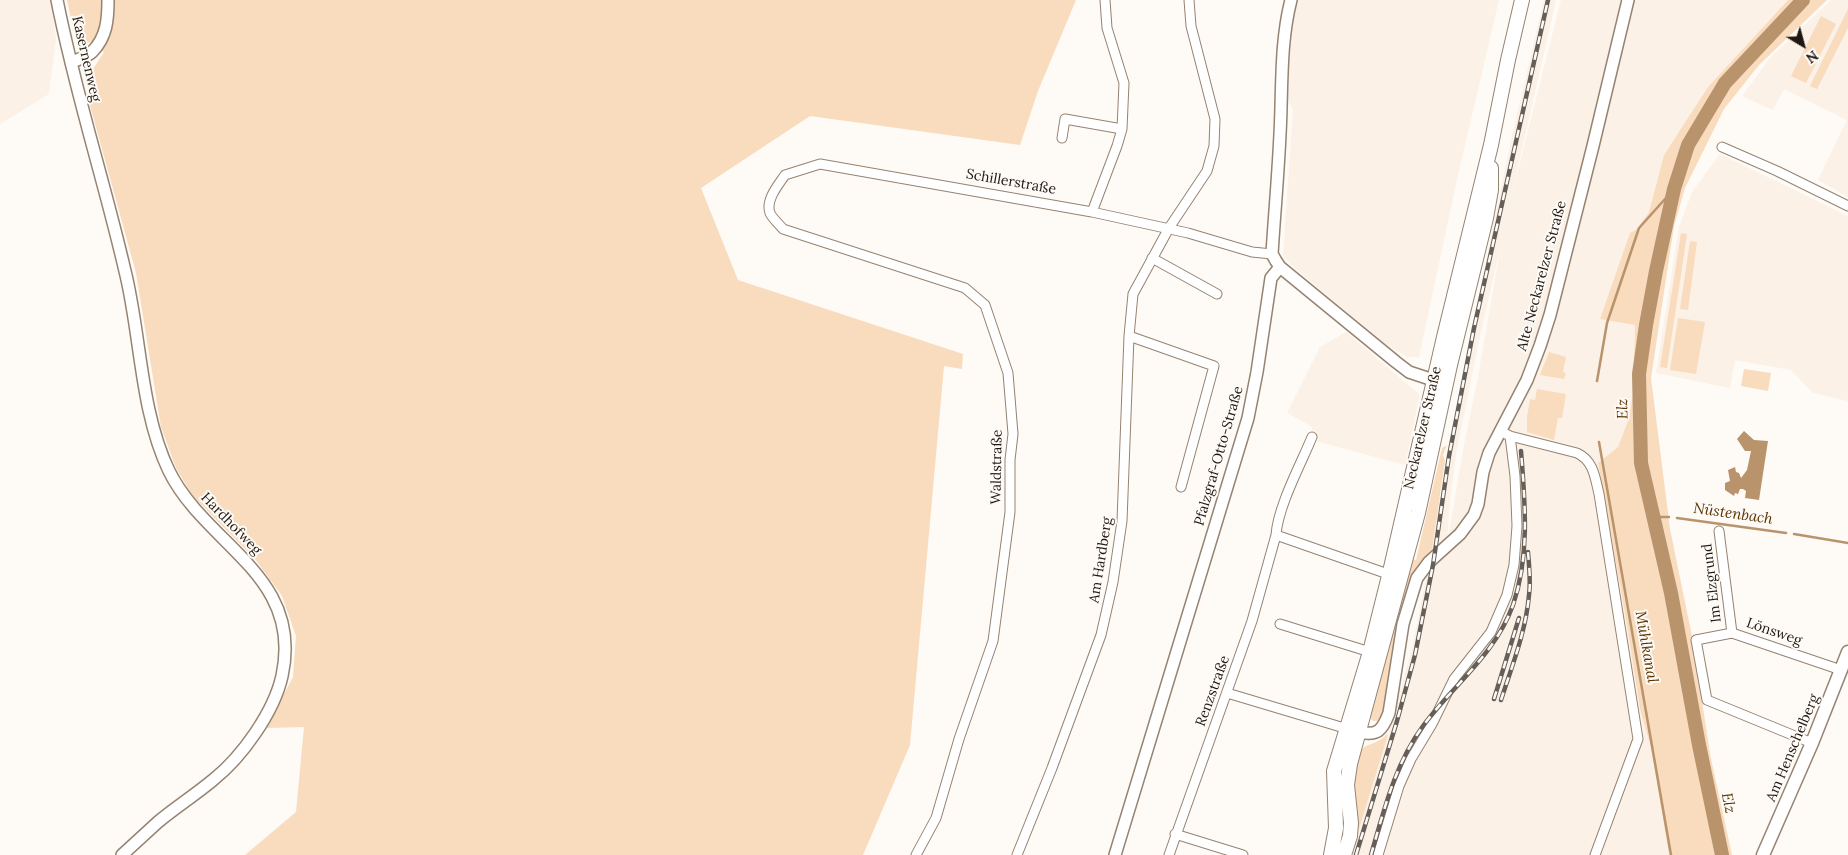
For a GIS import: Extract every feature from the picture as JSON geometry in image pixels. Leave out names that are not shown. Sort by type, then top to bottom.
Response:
[{"type":"main road","name":"Neckarelzer Straße","points":[[1331,855],[1336,828],[1334,771],[1345,728],[1370,652],[1440,382],[1522,0]]},
{"type":"main road","points":[[1344,855],[1350,836],[1351,823],[1347,785],[1350,764],[1345,728],[1404,566],[1418,513],[1440,382]]},
{"type":"main road","name":"Am Henschelberg","points":[[1763,855],[1812,743],[1848,652]]},
{"type":"street","name":"Kasernenweg","points":[[57,0],[86,124]]},
{"type":"street","points":[[71,62],[91,53],[103,36],[108,23],[108,0]]},
{"type":"street","points":[[1092,212],[1118,146],[1122,130],[1124,83],[1107,28],[1105,0]]},
{"type":"street","name":"Am Hardberg","points":[[1018,855],[1101,636],[1113,582],[1122,521],[1128,336],[1133,294],[1169,228],[1203,177],[1214,146],[1215,119],[1191,26],[1189,0]]},
{"type":"street","points":[[1291,0],[1280,78],[1281,107],[1272,254],[1280,267],[1409,372],[1440,382]]},
{"type":"street","name":"Alte Neckarelzer Straße","points":[[1345,728],[1372,734],[1381,730],[1384,726],[1389,713],[1403,624],[1414,584],[1422,570],[1460,534],[1474,515],[1489,453],[1505,433],[1528,380],[1550,315],[1628,0]]},
{"type":"street","points":[[1062,138],[1065,119],[1122,130]]},
{"type":"street","name":"Hardhofweg","points":[[86,124],[126,272],[154,428],[169,470],[188,503],[251,565],[272,594],[285,633],[282,677],[268,712],[244,748],[215,779],[160,821],[122,855]]},
{"type":"street","points":[[1722,147],[1778,171],[1848,206]]},
{"type":"street","name":"Schillerstraße","points":[[770,213],[773,193],[785,175],[820,164],[1092,212],[1169,228],[1252,252],[1272,254]]},
{"type":"street","name":"Waldstraße","points":[[770,213],[783,229],[965,288],[985,305],[1008,373],[1013,434],[1010,512],[993,641],[959,739],[936,818],[916,855]]},
{"type":"street","points":[[1152,258],[1217,294]]},
{"type":"street","name":"Pfalzgraf-Otto-Straße","points":[[1115,855],[1239,450],[1257,372],[1270,278],[1280,267]]},
{"type":"street","points":[[1128,336],[1214,366],[1181,487]]},
{"type":"street","points":[[1378,855],[1400,786],[1411,759],[1432,724],[1454,680],[1491,632],[1507,595],[1514,564],[1517,526],[1515,476],[1505,433],[1578,453],[1584,456],[1593,470],[1638,739],[1595,855]]},
{"type":"street","name":"Renzstraße","points":[[1169,855],[1252,621],[1286,499],[1312,436]]},
{"type":"street","name":"Im Elzgrund","points":[[1720,531],[1732,632]]},
{"type":"street","points":[[1276,535],[1385,573],[1404,566]]},
{"type":"street","points":[[1280,624],[1370,652]]},
{"type":"street","name":"Lönsweg","points":[[1812,743],[1707,700],[1696,640],[1732,632],[1841,670]]},
{"type":"street","points":[[1227,693],[1345,728]]},
{"type":"street","points":[[1175,834],[1243,855]]},
{"type":"shaded area","points":[[0,0],[51,0],[56,39],[49,94],[0,124]]},
{"type":"shaded area","points":[[67,0],[1076,0],[1038,91],[1020,145],[810,116],[701,188],[738,280],[963,354],[962,369],[944,366],[910,745],[863,855],[245,855],[296,812],[304,727],[266,728],[293,677],[296,636],[282,596],[255,559],[192,495],[176,468],[161,427],[136,273],[88,98],[88,77],[104,52],[92,42],[81,44],[75,37]]},
{"type":"shaded area","points":[[1298,0],[1499,0],[1458,175],[1419,357],[1407,357],[1382,342],[1288,262],[1283,255],[1293,110],[1285,94],[1289,46]]},
{"type":"shaded area","points":[[1544,0],[1556,0],[1510,202],[1561,0],[1788,0],[1708,87],[1664,155],[1649,212],[1637,229],[1600,319],[1635,325],[1633,395],[1628,421],[1618,447],[1598,463],[1651,747],[1669,855],[1350,855],[1388,735],[1413,644],[1432,549],[1439,498],[1441,498],[1454,421],[1512,136]],"holes":[[[1501,244],[1464,445],[1447,544],[1456,454]]]},
{"type":"shaded area","points":[[1788,0],[1827,0],[1759,65],[1724,109],[1685,188],[1674,226],[1651,378],[1670,529],[1693,641],[1710,754],[1732,855],[1669,855],[1651,747],[1640,709],[1598,463],[1618,447],[1628,421],[1633,395],[1635,325],[1600,319],[1630,233],[1637,229],[1649,212],[1664,155],[1708,87]]},
{"type":"shaded area","points":[[1831,0],[1848,0],[1848,197],[1818,180],[1847,120],[1784,89],[1773,110],[1742,96],[1770,58]]},
{"type":"shaded area","points":[[1848,9],[1848,28],[1817,89],[1810,86]]},
{"type":"shaded area","points":[[1821,16],[1836,24],[1806,83],[1791,76]]},
{"type":"shaded area","points":[[1720,154],[1848,216],[1848,401],[1813,393],[1791,370],[1735,360],[1730,388],[1656,373],[1679,227],[1692,192]]},
{"type":"shaded area","points":[[1681,233],[1687,234],[1667,368],[1660,367]]},
{"type":"shaded area","points":[[1690,241],[1697,242],[1688,310],[1680,309]]},
{"type":"shaded area","points":[[1678,318],[1705,322],[1696,374],[1670,370]]},
{"type":"shaded area","points":[[1346,332],[1420,395],[1405,465],[1316,441],[1311,426],[1287,413],[1320,347]]},
{"type":"shaded area","points":[[1549,352],[1566,357],[1563,372],[1566,373],[1564,379],[1540,375]]},
{"type":"shaded area","points":[[1744,369],[1771,373],[1768,391],[1741,386]]},
{"type":"shaded area","points":[[1537,389],[1566,394],[1562,418],[1558,418],[1554,440],[1527,432],[1530,399],[1535,400]]},
{"type":"shaded area","points":[[1744,431],[1754,440],[1768,441],[1759,500],[1745,498],[1746,491],[1743,489],[1740,489],[1738,494],[1735,493],[1734,496],[1725,490],[1725,483],[1730,481],[1728,470],[1735,467],[1736,472],[1739,473],[1741,478],[1747,470],[1751,451],[1745,451],[1737,439]]},
{"type":"shaded area","points":[[1447,445],[1443,455],[1445,461],[1432,549],[1412,574],[1407,587],[1391,655],[1383,714],[1377,721],[1373,721],[1368,716],[1411,559],[1416,560],[1442,448]]},
{"type":"shaded area","points":[[1387,734],[1358,832],[1354,831],[1352,793],[1358,752]]},
{"type":"waterway","name":"Elz","points":[[1722,855],[1699,745],[1671,593],[1641,463],[1639,374],[1656,271],[1674,189],[1688,145],[1725,83],[1803,0]]},
{"type":"waterway","name":"Mühlkanal","points":[[1597,381],[1607,323],[1639,228],[1674,189]]},
{"type":"waterway","name":"Mühlkanal","points":[[1599,442],[1671,855]]},
{"type":"waterway","name":"Nüstenbach","points":[[1654,517],[1669,517]]},
{"type":"waterway","name":"Nüstenbach","points":[[1677,518],[1786,533]]},
{"type":"waterway","name":"Nüstenbach","points":[[1794,534],[1848,543]]},
{"type":"railway","points":[[1356,855],[1415,655],[1433,565],[1449,456],[1474,328],[1548,0]]},
{"type":"railway","points":[[1371,855],[1391,788],[1413,741],[1435,711],[1485,654],[1496,639],[1513,605],[1522,567],[1525,529],[1521,451]]},
{"type":"railway","points":[[1501,700],[1525,622],[1530,584],[1528,552]]},
{"type":"railway","points":[[1494,699],[1519,618]]}]
